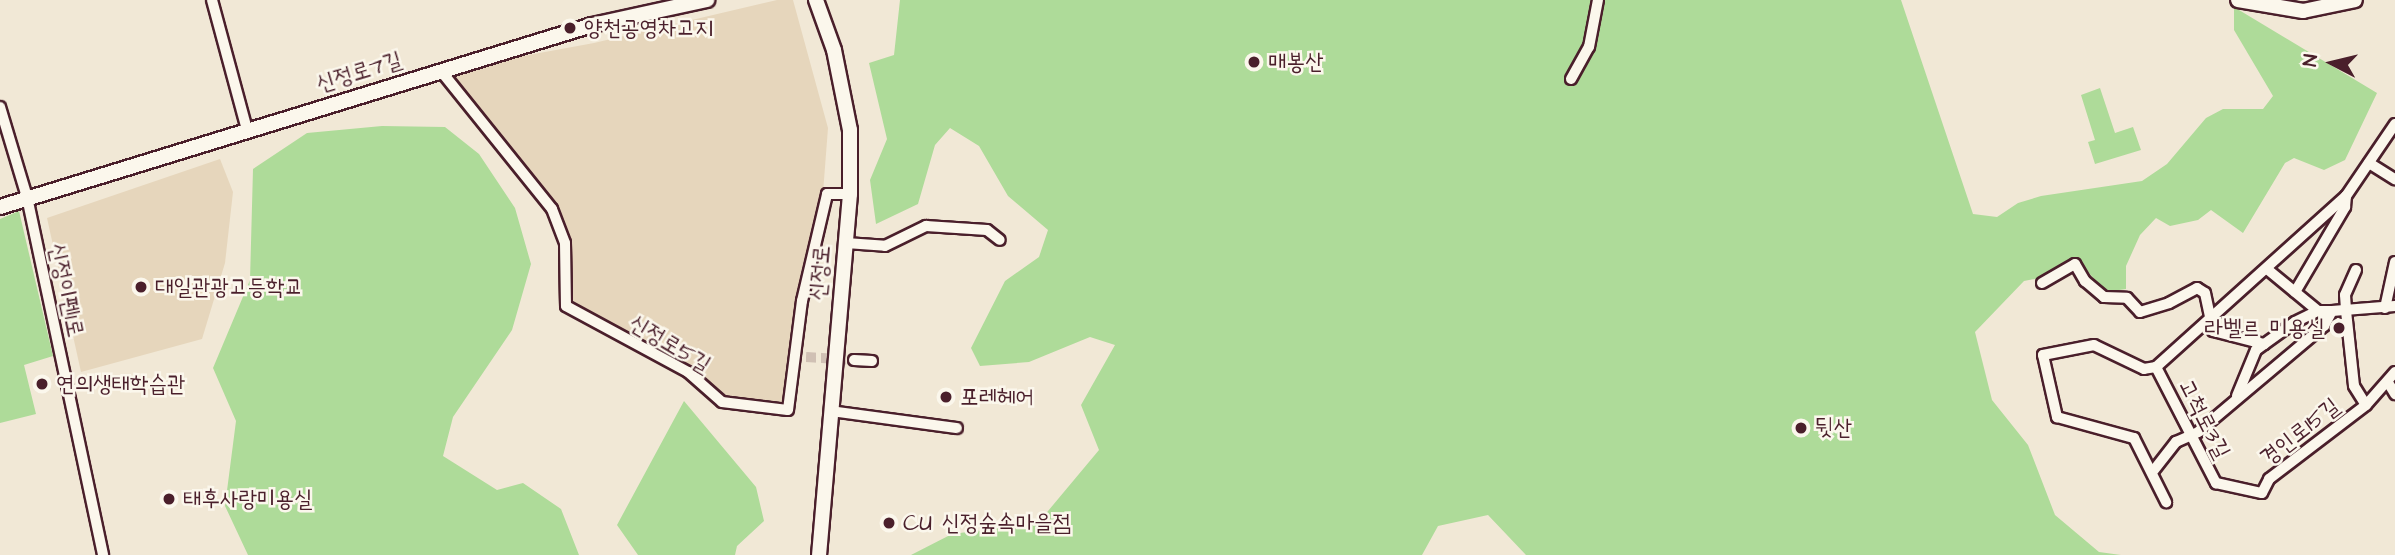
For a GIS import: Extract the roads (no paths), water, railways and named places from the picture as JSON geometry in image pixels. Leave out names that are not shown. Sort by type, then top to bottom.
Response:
[{"type":"street","points":[[212,0],[247,130]]},
{"type":"street","name":"신정로7길","points":[[0,207],[592,25],[707,0]]},
{"type":"street","name":"신정로","points":[[816,0],[834,50],[850,130],[850,194],[820,555]]},
{"type":"street","points":[[1571,79],[1588,47],[1598,0]]},
{"type":"street","points":[[2238,0],[2303,10],[2355,0]]},
{"type":"street","name":"신정로5길","points":[[441,71],[552,209],[565,243],[566,306],[688,372],[722,402],[743,407],[788,410],[801,356],[802,301],[827,194],[850,194]]},
{"type":"street","points":[[0,107],[27,197]]},
{"type":"street","name":"고척로3길","points":[[2154,470],[2134,438],[2057,417],[2043,355],[2094,345],[2144,369],[2156,366],[2346,196],[2395,124]]},
{"type":"street","points":[[2369,163],[2395,179]]},
{"type":"street","name":"고척로3길","points":[[2295,292],[2345,207],[2346,196]]},
{"type":"street","name":"신정이펜1로","points":[[27,197],[103,555]]},
{"type":"street","points":[[846,243],[885,246],[914,230],[943,226],[987,230],[1000,240]]},
{"type":"street","points":[[2235,400],[2256,350],[2318,311],[2390,307],[2395,262]]},
{"type":"street","points":[[2042,283],[2076,264],[2085,281],[2104,297],[2127,298],[2140,312],[2169,303],[2197,288],[2205,293],[2213,331],[2264,344]]},
{"type":"street","points":[[2267,269],[2318,311]]},
{"type":"street","name":"경인로15길","points":[[2356,270],[2345,295],[2346,310],[2354,386],[2366,405]]},
{"type":"street","points":[[2166,502],[2154,470],[2176,442],[2190,436],[2324,326],[2332,311]]},
{"type":"street","points":[[854,360],[872,361]]},
{"type":"street","name":"고척로3길","points":[[2156,366],[2216,483],[2262,493]]},
{"type":"street","name":"경인로15길","points":[[2262,493],[2269,479],[2366,405],[2389,384],[2395,372]]},
{"type":"street","points":[[2389,384],[2395,394]]},
{"type":"street","points":[[831,411],[957,428]]},
{"type":"tunnel","points":[[806,357],[854,360]]},
{"type":"place","name":"양천공영차고지","points":[[570,28]]},
{"type":"place","name":"매봉산","points":[[1254,62]]},
{"type":"place","name":"대일관광고등학교","points":[[141,287]]},
{"type":"place","name":"라벨르 미용실","points":[[2339,328]]},
{"type":"place","name":"연의생태학습관","points":[[42,384]]},
{"type":"place","name":"포레헤어","points":[[946,397]]},
{"type":"place","name":"뒷산","points":[[1801,428]]},
{"type":"place","name":"태후사랑미용실","points":[[169,499]]},
{"type":"place","name":"CU 신정숲속마을점","points":[[889,523]]}]
